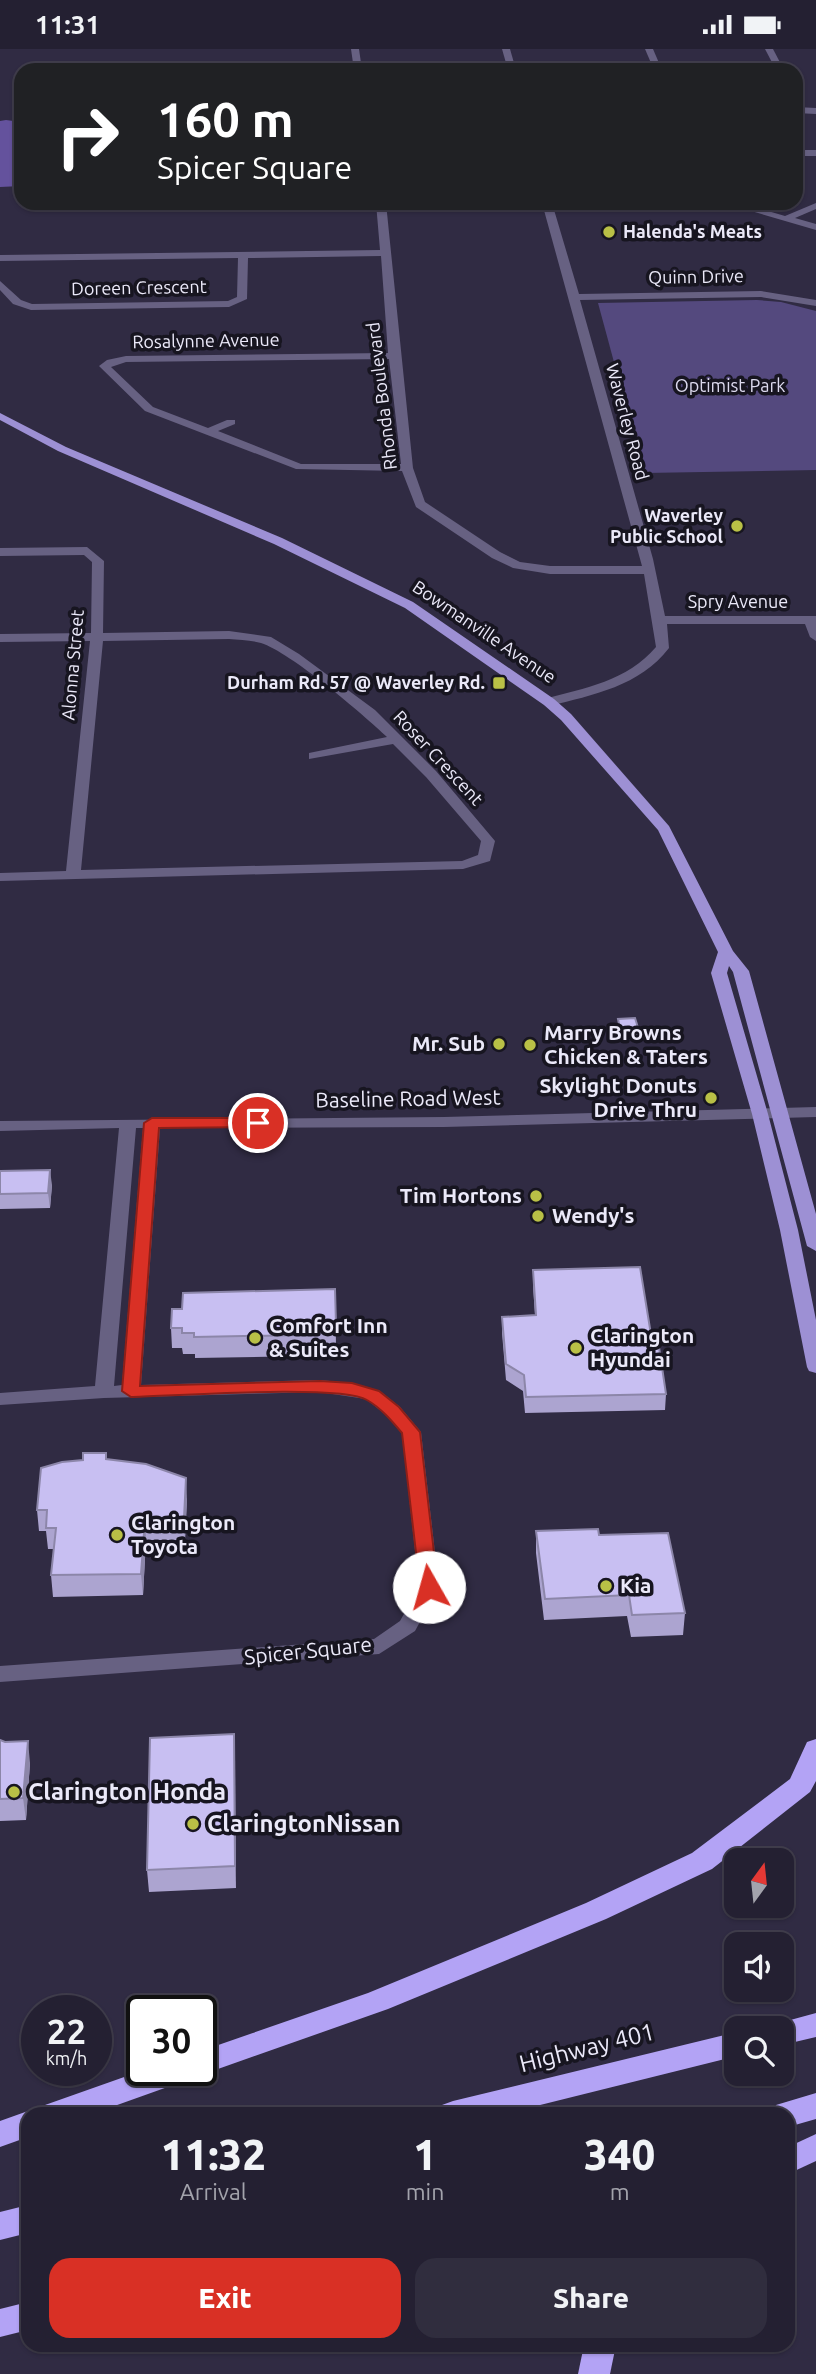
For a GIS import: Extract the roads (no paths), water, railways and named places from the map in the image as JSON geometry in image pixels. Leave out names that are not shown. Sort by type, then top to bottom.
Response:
[{"type":"highway","points":[[217,2057],[378,2001],[596,1911],[702,1861],[801,1785],[816,1749]]},
{"type":"highway","points":[[794,2030],[816,2025]]},
{"type":"highway","name":"Highway 401","points":[[481,2107],[724,2047]]},
{"type":"highway","points":[[76,2107],[135,2086]]},
{"type":"highway","points":[[795,2112],[816,2106]]},
{"type":"highway","points":[[0,2134],[21,2126]]},
{"type":"highway","points":[[795,2158],[816,2147]]},
{"type":"highway","points":[[0,2226],[21,2221]]},
{"type":"highway","points":[[0,2323],[21,2318]]},
{"type":"highway","points":[[594,2374],[599,2352]]},
{"type":"main road","name":"Bowmanville Avenue","points":[[0,416],[62,449],[278,541],[409,605],[549,702],[664,829],[726,952],[741,971],[816,1246]]},
{"type":"main road","points":[[726,952],[719,973],[760,1114],[789,1230],[816,1367]]},
{"type":"street","points":[[785,219],[816,206]]},
{"type":"street","name":"Rhonda Boulevard","points":[[381,210],[407,468],[420,504],[496,555],[517,565],[551,570],[649,571]]},
{"type":"street","name":"Waverley Road","points":[[549,210],[649,571],[663,648],[652,664],[624,682],[549,702]]},
{"type":"street","points":[[754,210],[816,227]]},
{"type":"street","name":"Doreen Crescent","points":[[0,258],[384,253]]},
{"type":"street","name":"Doreen Crescent","points":[[0,284],[17,302],[31,307],[229,304],[242,299],[243,254]]},
{"type":"street","name":"Quinn Drive","points":[[575,297],[761,294],[816,303]]},
{"type":"street","name":"Rosalynne Avenue","points":[[394,356],[126,359],[104,366],[149,409],[300,467],[407,468]]},
{"type":"street","points":[[209,431],[231,422]]},
{"type":"street","name":"Alonna Street","points":[[0,552],[78,551],[96,556],[98,561],[97,636],[73,875]]},
{"type":"street","name":"Spry Avenue","points":[[660,620],[813,620]]},
{"type":"street","points":[[813,620],[816,637]]},
{"type":"street","name":"Roser Crescent","points":[[0,638],[229,635],[266,640],[294,657],[370,713],[394,740],[431,774],[488,841],[485,858],[463,865],[0,877]]},
{"type":"street","points":[[314,756],[394,740]]},
{"type":"street","name":"Baseline Road West","points":[[0,1126],[444,1122],[816,1112]]},
{"type":"street","points":[[104,1392],[128,1123]]},
{"type":"street","points":[[131,1391],[152,1123]]},
{"type":"street","name":"Spicer Square","points":[[0,1399],[104,1392],[320,1387],[352,1389],[373,1395],[393,1411],[411,1432],[429,1587],[408,1626],[379,1646],[0,1674]]},
{"type":"place","name":"Halenda's Meats","points":[[609,232]]},
{"type":"place","name":"Waverley Public School","points":[[737,526]]},
{"type":"place","name":"Durham Rd. 57 @ Waverley Rd.","points":[[499,683]]},
{"type":"place","name":"Mr. Sub","points":[[499,1044]]},
{"type":"place","name":"Marry Browns Chicken & Taters","points":[[530,1045]]},
{"type":"place","name":"Skylight Donuts Drive Thru","points":[[711,1098]]},
{"type":"place","name":"Tim Hortons","points":[[536,1196]]},
{"type":"place","name":"Wendy's","points":[[538,1216]]},
{"type":"place","name":"Comfort Inn & Suites","points":[[255,1338]]},
{"type":"place","name":"Clarington Hyundai","points":[[576,1348]]},
{"type":"place","name":"Clarington Toyota","points":[[117,1535]]},
{"type":"place","name":"Kia","points":[[606,1586]]},
{"type":"place","name":"Clarington Honda","points":[[14,1792]]},
{"type":"place","name":"ClaringtonNissan","points":[[193,1824]]},
{"type":"park label","name":"Optimist Park","points":[[730,386]]}]
